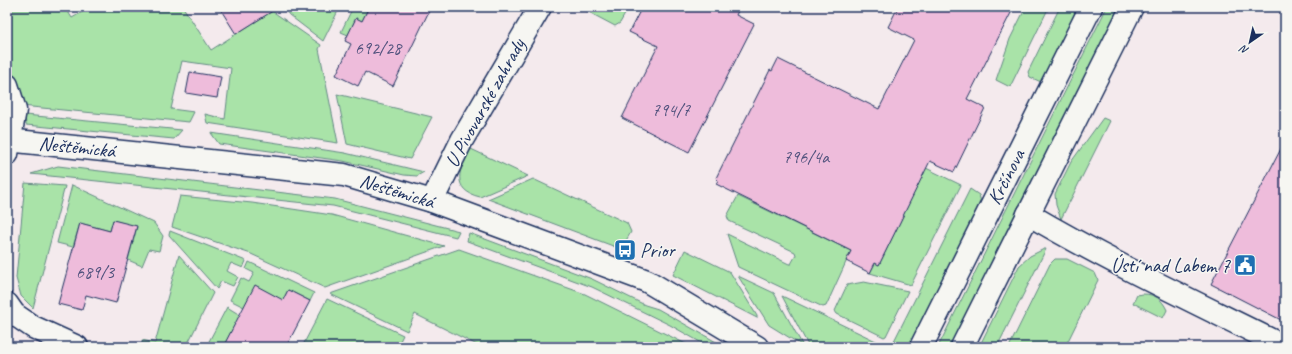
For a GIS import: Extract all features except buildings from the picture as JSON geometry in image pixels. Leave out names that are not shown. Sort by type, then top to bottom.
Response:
[{"type":"street","name":"U Pivovarské zahrady","points":[[432,201],[462,140],[540,7]]},
{"type":"street","name":"Krčínova","points":[[920,347],[1091,7]]},
{"type":"street","name":"Krčínova","points":[[962,347],[1132,7]]},
{"type":"street","points":[[7,85],[15,110],[8,145]]},
{"type":"street","name":"Neštěmická","points":[[8,145],[344,175],[432,201],[647,281],[758,347]]},
{"type":"street","points":[[1028,214],[1123,266],[1285,347]]},
{"type":"street","points":[[7,304],[14,314],[33,327],[77,347]]},
{"type":"green space","points":[[7,7],[65,7],[72,18],[91,7],[183,7],[211,50],[272,11],[321,45],[319,49],[338,143],[207,123],[205,114],[225,119],[231,68],[182,61],[171,109],[194,112],[189,122],[21,106],[7,66]]},
{"type":"green space","points":[[283,7],[340,7],[323,41],[289,15]]},
{"type":"green space","points":[[353,7],[369,7],[362,21],[356,18],[348,35],[341,32]]},
{"type":"green space","points":[[629,7],[620,23],[615,26],[581,8]]},
{"type":"green space","points":[[1026,7],[1049,7],[1010,87],[996,80],[1010,39]]},
{"type":"green space","points":[[1060,7],[1078,7],[1041,82],[1030,77],[1028,72]]},
{"type":"green space","points":[[1107,7],[1119,7],[950,347],[938,347]]},
{"type":"green space","points":[[337,94],[432,117],[410,159],[347,144]]},
{"type":"green space","points":[[25,115],[182,130],[174,139],[26,125]]},
{"type":"green space","points":[[1103,118],[1110,121],[1061,219],[1056,205],[1055,194],[1071,162]]},
{"type":"green space","points":[[211,133],[345,153],[424,172],[417,176],[404,175],[343,161],[219,144]]},
{"type":"green space","points":[[471,149],[528,176],[480,197],[471,194],[464,189],[460,178],[463,164]]},
{"type":"green space","points":[[58,166],[335,199],[459,231],[456,237],[333,206],[31,174]]},
{"type":"green space","points":[[926,168],[961,185],[911,285],[870,273],[875,263],[879,265]]},
{"type":"green space","points":[[533,179],[627,223],[631,232],[621,249],[488,199]]},
{"type":"green space","points":[[25,183],[65,186],[33,308],[21,296],[16,278]]},
{"type":"green space","points":[[72,185],[154,223],[163,236],[159,251],[149,249],[142,266],[128,260],[137,227],[113,220],[110,231],[80,223],[73,247],[57,243]]},
{"type":"green space","points":[[970,189],[979,195],[981,202],[908,347],[894,347],[894,341]]},
{"type":"green space","points":[[180,196],[252,203],[332,215],[444,246],[325,288],[251,254],[172,227]]},
{"type":"green space","points":[[738,196],[851,251],[826,306],[823,307],[738,267],[727,234],[789,264],[791,264],[796,255],[795,252],[729,221],[727,216]]},
{"type":"green space","points":[[170,231],[246,261],[243,268],[231,263],[227,271],[238,277],[233,286],[221,281],[217,289],[169,235]]},
{"type":"green space","points":[[469,233],[592,279],[645,305],[658,309],[725,347],[709,347],[670,325],[592,287],[467,241]]},
{"type":"green space","points":[[459,249],[585,294],[692,347],[481,347],[415,314],[407,331],[330,294]]},
{"type":"green space","points":[[1046,249],[997,347],[979,347],[1019,266],[1030,256]]},
{"type":"green space","points":[[685,250],[730,272],[757,318],[673,275]]},
{"type":"green space","points":[[179,255],[213,293],[186,347],[142,347],[142,340],[155,343]]},
{"type":"green space","points":[[1055,259],[1067,259],[1095,273],[1098,280],[1065,347],[1009,347],[1050,264]]},
{"type":"green space","points":[[249,262],[314,293],[310,301],[288,290],[283,300],[244,307],[230,300],[241,278],[249,282],[254,273],[246,269]]},
{"type":"green space","points":[[738,276],[774,293],[803,346],[769,325]]},
{"type":"green space","points":[[864,282],[908,291],[886,336],[884,337],[837,314],[835,311],[847,285]]},
{"type":"green space","points":[[1143,294],[1155,296],[1163,303],[1167,310],[1163,318],[1133,303],[1137,295]]},
{"type":"green space","points":[[782,296],[878,342],[878,345],[876,347],[809,347]]},
{"type":"green space","points":[[327,299],[403,335],[397,347],[302,347]]},
{"type":"green space","points":[[227,307],[240,315],[223,347],[206,347]]},
{"type":"place","name":"Prior","points":[[625,250]]},
{"type":"place","name":"Ústí nad Labem 7","points":[[1245,265]]}]
